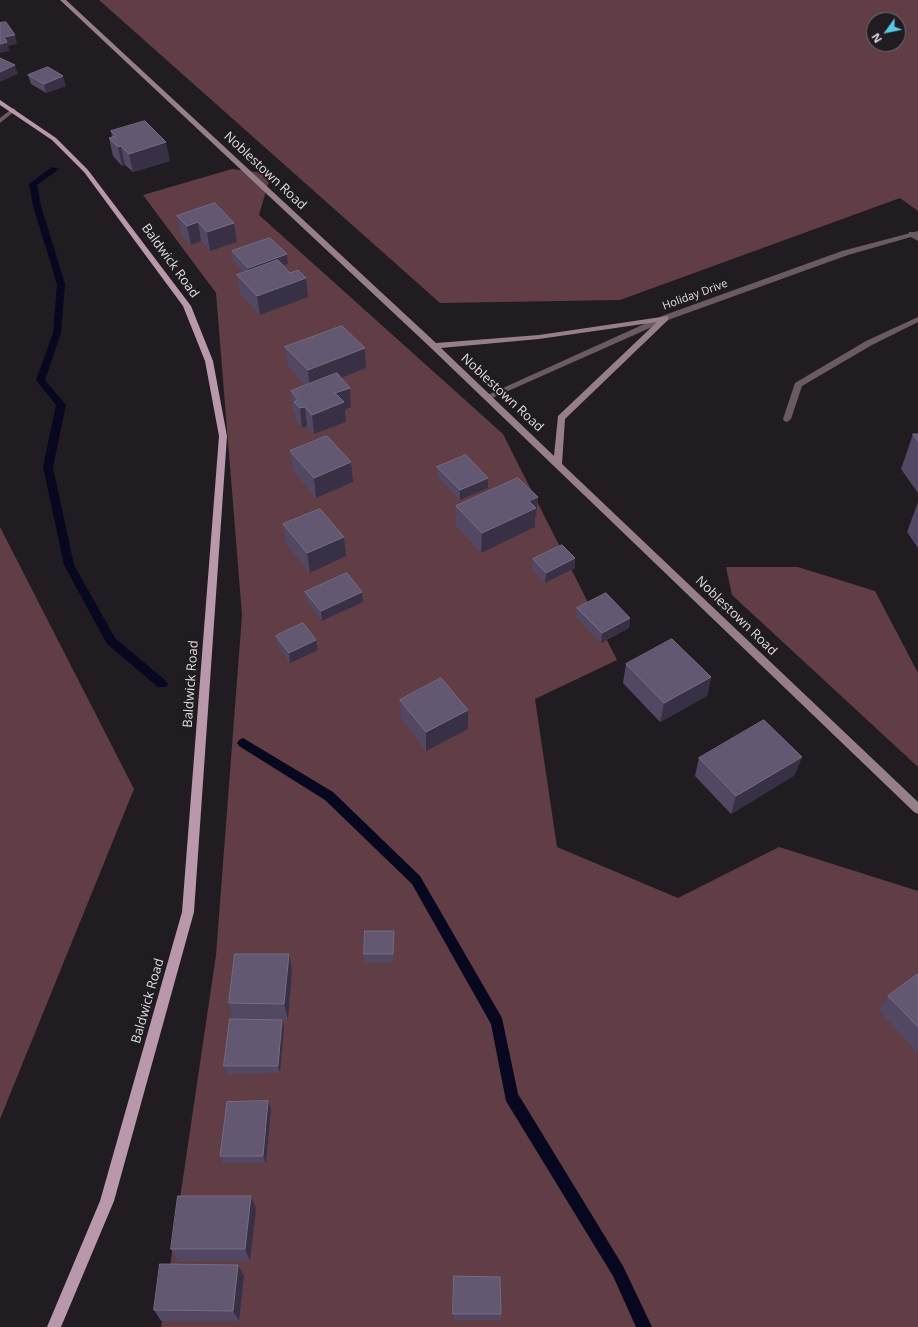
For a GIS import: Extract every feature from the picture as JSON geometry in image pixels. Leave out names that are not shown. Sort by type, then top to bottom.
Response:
[{"type":"main road","name":"Noblestown Road","points":[[63,0],[434,346],[918,809]]},
{"type":"main road","name":"Baldwick Road","points":[[0,102],[54,139],[86,171],[187,306],[209,361],[224,436],[188,912],[107,1200],[54,1327]]},
{"type":"main road","points":[[434,346],[539,337],[665,318]]},
{"type":"main road","points":[[558,464],[561,418],[665,318]]},
{"type":"street","points":[[0,121],[13,110]]},
{"type":"street","name":"Holiday Drive","points":[[487,397],[665,318],[845,252],[916,235]]},
{"type":"street","points":[[787,419],[798,385],[869,343],[918,319]]},
{"type":"shaded area","points":[[99,0],[918,0],[918,211],[900,198],[620,300],[440,303]]},
{"type":"shaded area","points":[[232,169],[271,174],[259,215],[503,434],[617,660],[535,699],[557,847],[678,898],[779,847],[918,891],[918,1327],[161,1327],[216,955],[242,615],[216,293],[143,195]]},
{"type":"shaded area","points":[[0,527],[134,789],[0,1119]]},
{"type":"shaded area","points":[[726,567],[798,567],[875,591],[918,673],[918,767],[732,595]]},
{"type":"building","points":[[6,22],[15,35],[4,37],[7,42],[0,44],[0,23]]},
{"type":"building","points":[[0,58],[15,65],[0,72]]},
{"type":"building","points":[[48,67],[63,76],[44,84],[28,75]]},
{"type":"building","points":[[145,121],[166,142],[129,154],[121,146],[118,147],[109,138],[116,136],[111,131]]},
{"type":"building","points":[[215,203],[234,223],[207,232],[198,222],[187,226],[177,216]]},
{"type":"building","points":[[270,238],[287,254],[248,268],[232,251]]},
{"type":"building","points":[[278,260],[290,273],[298,270],[306,278],[257,296],[237,275]]},
{"type":"building","points":[[342,326],[365,348],[308,370],[285,347]]},
{"type":"building","points":[[337,373],[350,388],[335,393],[344,402],[312,415],[305,407],[300,408],[294,402],[298,400],[291,391]]},
{"type":"building","points":[[913,434],[918,434],[918,441]]},
{"type":"building","points":[[327,436],[351,462],[314,478],[290,451]]},
{"type":"building","points":[[466,455],[488,478],[460,490],[437,467]]},
{"type":"building","points":[[518,478],[538,497],[529,501],[536,508],[482,533],[456,506]]},
{"type":"building","points":[[320,509],[344,537],[307,553],[283,524]]},
{"type":"building","points":[[562,545],[575,558],[546,573],[533,559]]},
{"type":"building","points":[[347,573],[362,592],[321,611],[305,592]]},
{"type":"building","points":[[606,593],[630,618],[602,633],[577,608]]},
{"type":"building","points":[[303,623],[316,640],[289,653],[276,636]]},
{"type":"building","points":[[672,639],[711,677],[664,703],[626,664]]},
{"type":"building","points":[[441,678],[468,710],[426,732],[400,700]]},
{"type":"building","points":[[764,720],[802,757],[736,796],[699,758]]},
{"type":"building","points":[[365,931],[394,931],[393,954],[364,954]]},
{"type":"building","points":[[235,954],[289,954],[284,1004],[229,1003]]},
{"type":"building","points":[[918,974],[918,1027],[888,996]]},
{"type":"building","points":[[230,1019],[282,1020],[278,1066],[224,1066]]},
{"type":"building","points":[[268,1101],[263,1156],[220,1156],[227,1102]]},
{"type":"building","points":[[178,1196],[251,1196],[245,1249],[171,1249]]},
{"type":"building","points":[[160,1264],[238,1265],[233,1311],[154,1310]]},
{"type":"building","points":[[454,1276],[500,1277],[501,1314],[453,1314]]},
{"type":"waterway","points":[[55,169],[33,184],[37,206],[61,284],[57,333],[40,380],[61,405],[48,467],[69,565],[111,641],[162,684]]},
{"type":"waterway","points":[[243,743],[329,796],[416,880],[497,1023],[511,1096],[618,1271],[644,1327]]}]
